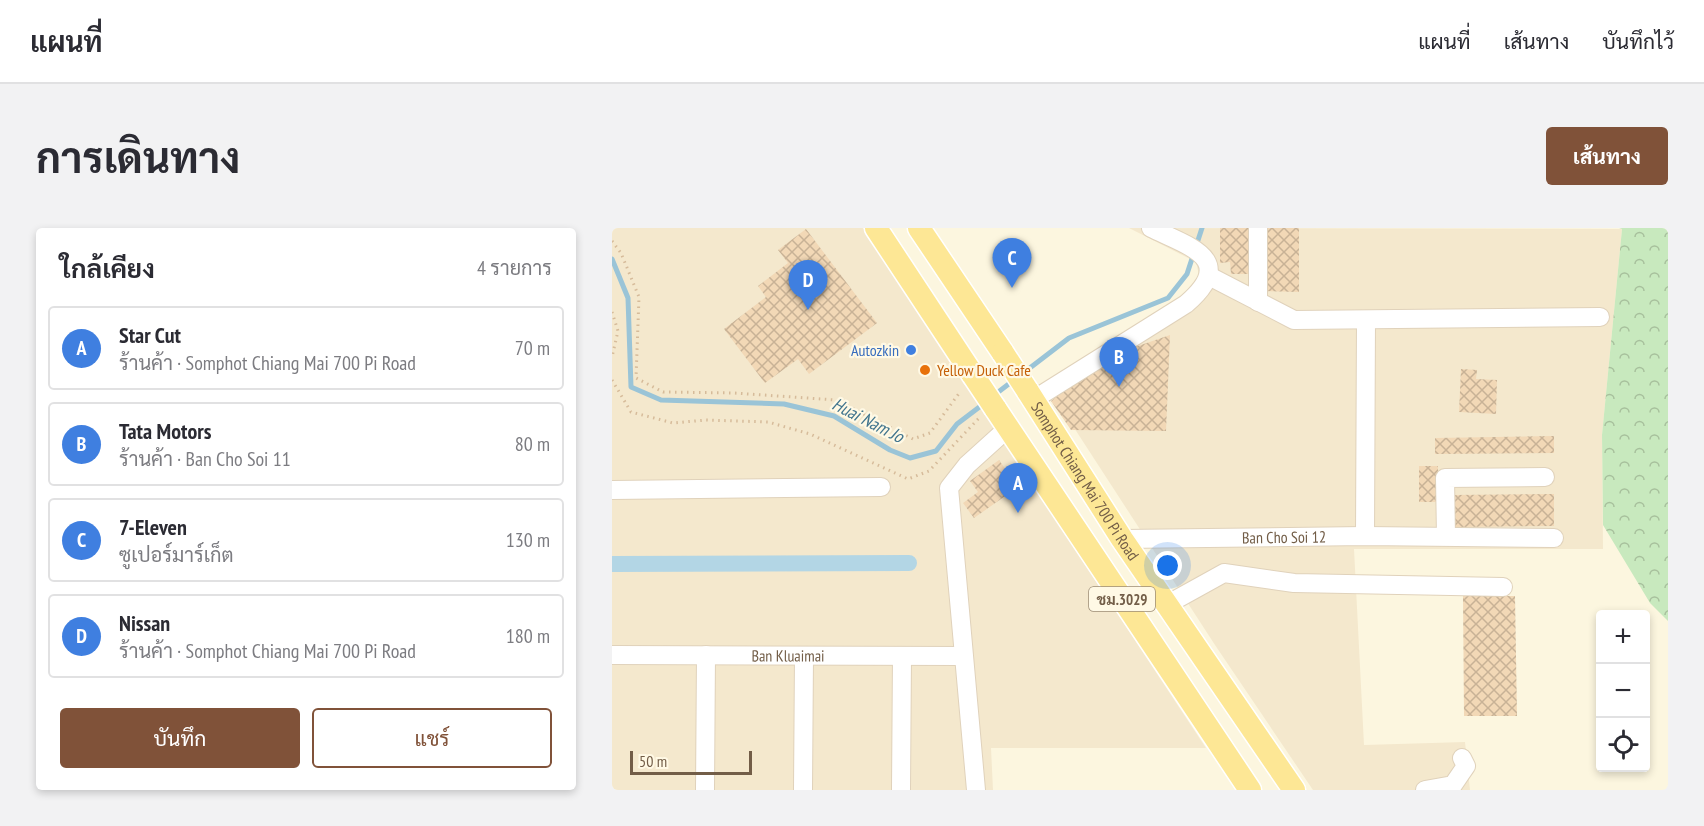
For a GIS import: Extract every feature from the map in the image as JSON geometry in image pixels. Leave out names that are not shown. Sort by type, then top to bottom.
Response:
[{"type":"main road","name":"Somphot Chiang Mai 700 Pi Road","points":[[876,228],[967,383],[995,408],[1250,790]]},
{"type":"main road","name":"Somphot Chiang Mai 700 Pi Road","points":[[919,228],[1003,353],[1122,539],[1294,790]]},
{"type":"street","points":[[1030,395],[1186,304],[1204,289],[1209,276],[1209,265],[1202,253],[1151,228]]},
{"type":"street","points":[[1258,228],[1258,302]]},
{"type":"street","points":[[1209,276],[1294,320],[1600,317]]},
{"type":"street","points":[[1365,536],[1366,320]]},
{"type":"street","points":[[976,790],[948,488],[967,465],[1008,428]]},
{"type":"street","points":[[1446,536],[1445,478],[1545,477]]},
{"type":"street","points":[[612,490],[881,487]]},
{"type":"street","name":"Ban Cho Soi 12","points":[[1122,539],[1365,536],[1554,538]]},
{"type":"street","points":[[1168,604],[1224,573],[1294,583],[1503,587]]},
{"type":"street","name":"Ban Kluaimai","points":[[612,655],[963,656]]},
{"type":"street","points":[[705,790],[706,655]]},
{"type":"street","points":[[803,790],[804,656]]},
{"type":"street","points":[[902,656],[902,790]]},
{"type":"street","points":[[1425,790],[1453,785],[1466,766],[1462,758]]},
{"type":"path","points":[[612,241],[621,253],[639,297],[636,378],[663,392],[734,393],[836,400],[913,439],[930,433],[967,383]]},
{"type":"path","points":[[612,312],[618,331],[612,357]]},
{"type":"path","points":[[612,380],[631,412],[673,423],[706,420],[768,422],[810,434],[908,479],[929,471],[972,422]]},
{"type":"shaded area","points":[[612,228],[863,228],[1206,748],[991,748],[993,790],[612,790]]},
{"type":"shaded area","points":[[1129,228],[1622,229],[1602,435],[1603,549],[1354,549],[1364,745],[1465,742],[1470,790],[1313,790],[1215,645],[1045,383],[1177,303],[1199,275],[1196,262]]},
{"type":"green space","points":[[1619,228],[1668,228],[1668,621],[1650,603],[1603,525],[1602,435],[1622,229]]},
{"type":"building","points":[[1220,228],[1254,228],[1254,274],[1231,274],[1230,262],[1220,263]]},
{"type":"building","points":[[1262,228],[1299,228],[1299,292],[1262,291]]},
{"type":"building","points":[[806,229],[877,323],[809,374],[798,359],[765,383],[724,329],[766,297],[758,286],[788,263],[778,250]]},
{"type":"building","points":[[1170,335],[1166,431],[1071,430],[1051,401],[1088,372],[1134,359],[1135,347]]},
{"type":"building","points":[[1461,369],[1477,370],[1476,379],[1497,380],[1496,414],[1459,412]]},
{"type":"building","points":[[1554,436],[1554,453],[1435,454],[1435,438]]},
{"type":"building","points":[[999,460],[1018,487],[974,518],[963,503],[978,492],[970,481]]},
{"type":"building","points":[[1419,466],[1438,466],[1438,502],[1419,502]]},
{"type":"building","points":[[1554,494],[1554,526],[1452,527],[1452,495]]},
{"type":"building","points":[[1463,596],[1515,596],[1517,716],[1464,716]]},
{"type":"waterway","name":"Huai Nam Jo","points":[[1022,374],[1069,338],[1168,298],[1187,274],[1202,228]]},
{"type":"waterway","name":"Huai Nam Jo","points":[[612,259],[628,298],[631,387],[661,400],[784,404],[834,416],[890,450],[910,458],[936,451],[957,424],[986,402]]},
{"type":"waterway","name":"Huai Nam Jo","points":[[993,396],[1014,380]]},
{"type":"waterway","points":[[612,564],[909,563]]},
{"type":"place","name":"7-Eleven","points":[[1012,288]]},
{"type":"place","name":"Nissan","points":[[808,310]]},
{"type":"place","name":"Autozkin","points":[[911,350]]},
{"type":"place","name":"Yellow Duck Cafe","points":[[925,370]]},
{"type":"place","name":"Tata Motors","points":[[1119,387]]},
{"type":"place","name":"Star Cut","points":[[1018,513]]}]
